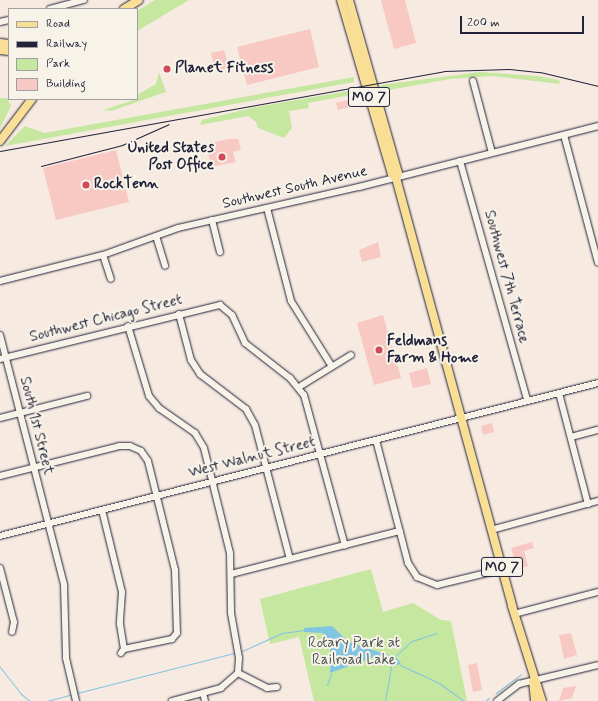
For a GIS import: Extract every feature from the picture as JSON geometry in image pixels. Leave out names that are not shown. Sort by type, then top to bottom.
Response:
[{"type":"main road","points":[[126,8],[139,0]]},
{"type":"main road","name":"MO 7","points":[[341,0],[392,174],[396,178],[462,417],[514,614],[533,681],[542,701]]},
{"type":"main road","name":"MO 7","points":[[349,0],[398,173],[396,178]]},
{"type":"main road","points":[[0,141],[31,100]]},
{"type":"main road","name":"MO 7","points":[[533,681],[534,701]]},
{"type":"street","points":[[54,8],[84,0]]},
{"type":"street","points":[[473,80],[492,153]]},
{"type":"street","name":"Southwest South Avenue","points":[[0,281],[103,255],[156,236],[212,220],[396,178],[598,126]]},
{"type":"street","points":[[564,135],[598,263]]},
{"type":"street","name":"Southwest 7th Terrace","points":[[460,161],[527,400]]},
{"type":"street","points":[[267,208],[291,301],[331,365]]},
{"type":"street","points":[[212,220],[220,252]]},
{"type":"street","points":[[156,236],[165,266]]},
{"type":"street","points":[[103,255],[111,279]]},
{"type":"street","name":"Southwest Chicago Street","points":[[3,358],[212,305],[227,309],[245,343],[299,387]]},
{"type":"street","points":[[179,314],[192,360],[200,374],[251,416],[290,559]]},
{"type":"street","points":[[128,326],[147,393],[159,408],[195,433],[204,448],[228,543],[231,574],[231,613],[239,658],[238,673],[227,685],[172,701]]},
{"type":"street","name":"South 1st Street","points":[[0,335],[3,358],[20,413],[64,585],[66,658],[76,701]]},
{"type":"street","points":[[345,546],[310,409],[299,387],[331,365],[352,355]]},
{"type":"street","name":"West Walnut Street","points":[[0,536],[598,383]]},
{"type":"street","points":[[559,393],[588,504]]},
{"type":"street","points":[[0,418],[87,396]]},
{"type":"street","points":[[571,437],[598,430]]},
{"type":"street","points":[[376,440],[412,571],[431,584],[446,584],[503,569]]},
{"type":"street","points":[[0,476],[124,446],[141,452],[148,461],[158,495],[175,570],[176,637],[123,651],[120,624],[122,592],[102,510]]},
{"type":"street","points":[[492,530],[598,501]]},
{"type":"street","points":[[231,574],[400,531]]},
{"type":"street","points":[[0,568],[14,622],[12,632]]},
{"type":"street","points":[[514,614],[598,592]]},
{"type":"street","points":[[497,701],[519,684],[598,665]]},
{"type":"street","points":[[238,673],[267,688],[277,687]]},
{"type":"street","points":[[203,693],[205,701]]},
{"type":"green space","points":[[155,0],[189,0],[138,30],[138,10]]},
{"type":"green space","points":[[159,72],[166,92],[111,111],[103,110],[138,100],[138,94],[156,84]]},
{"type":"green space","points":[[479,72],[538,76],[559,80],[560,84],[493,76],[450,79],[383,91],[381,85]]},
{"type":"green space","points":[[354,77],[354,82],[5,146],[25,126],[44,133]]},
{"type":"green space","points":[[359,89],[361,93],[308,103],[309,108],[289,111],[292,128],[284,138],[258,128],[256,122],[248,116],[200,125],[202,120],[251,108]]},
{"type":"green space","points":[[0,98],[7,98],[11,106],[0,128]]},
{"type":"green space","name":"Rotary Park at Railroad Lake","points":[[371,569],[383,612],[413,603],[441,620],[451,621],[467,701],[314,701],[299,637],[270,644],[260,599]]},
{"type":"water","points":[[332,626],[349,642],[397,658],[401,664],[391,666],[374,657],[330,673],[331,652],[326,637],[322,633],[304,632],[304,628]]},
{"type":"building","points":[[381,0],[405,0],[416,43],[394,49]]},
{"type":"building","points":[[310,29],[319,67],[247,85],[237,47]]},
{"type":"building","points":[[224,50],[229,68],[215,71],[211,53]]},
{"type":"building","points":[[356,98],[357,105],[338,110],[336,103]]},
{"type":"building","name":"United States Post Office","points":[[229,139],[238,139],[241,150],[233,152],[236,162],[211,167],[206,144]]},
{"type":"building","name":"RockTenn","points":[[116,150],[129,202],[56,220],[43,168]]},
{"type":"building","points":[[378,242],[381,257],[362,262],[359,250]]},
{"type":"building","name":"Feldmans Farm & Home","points":[[383,315],[401,378],[374,385],[357,323]]},
{"type":"building","points":[[427,368],[431,384],[413,388],[409,373]]},
{"type":"building","points":[[492,423],[494,432],[483,435],[481,426]]},
{"type":"building","points":[[532,542],[534,548],[524,551],[528,566],[517,569],[511,548]]},
{"type":"building","points":[[571,633],[577,655],[564,659],[559,635]]},
{"type":"building","points":[[477,663],[482,690],[473,692],[468,665]]},
{"type":"building","points":[[576,686],[572,698],[559,701],[563,688]]},
{"type":"waterway","points":[[242,651],[282,633],[304,630]]},
{"type":"waterway","points":[[394,657],[412,641],[437,633]]},
{"type":"waterway","points":[[77,693],[234,653]]},
{"type":"waterway","points":[[400,665],[439,683],[464,701]]},
{"type":"waterway","points":[[385,701],[391,666]]},
{"type":"waterway","points":[[0,667],[21,694],[30,701]]},
{"type":"waterway","points":[[327,685],[331,674]]},
{"type":"waterway","points":[[496,693],[521,674]]},
{"type":"waterway","points":[[47,701],[70,695]]},
{"type":"waterway","points":[[485,701],[489,698]]},
{"type":"railway","points":[[0,151],[444,71],[509,69],[540,72],[598,86]]},
{"type":"railway","points":[[41,166],[122,145],[169,124]]},
{"type":"place","name":"Planet Fitness","points":[[167,69]]},
{"type":"place","name":"United States Post Office","points":[[222,157]]},
{"type":"place","name":"RockTenn","points":[[86,185]]},
{"type":"place","name":"Feldmans Farm & Home","points":[[379,350]]}]
